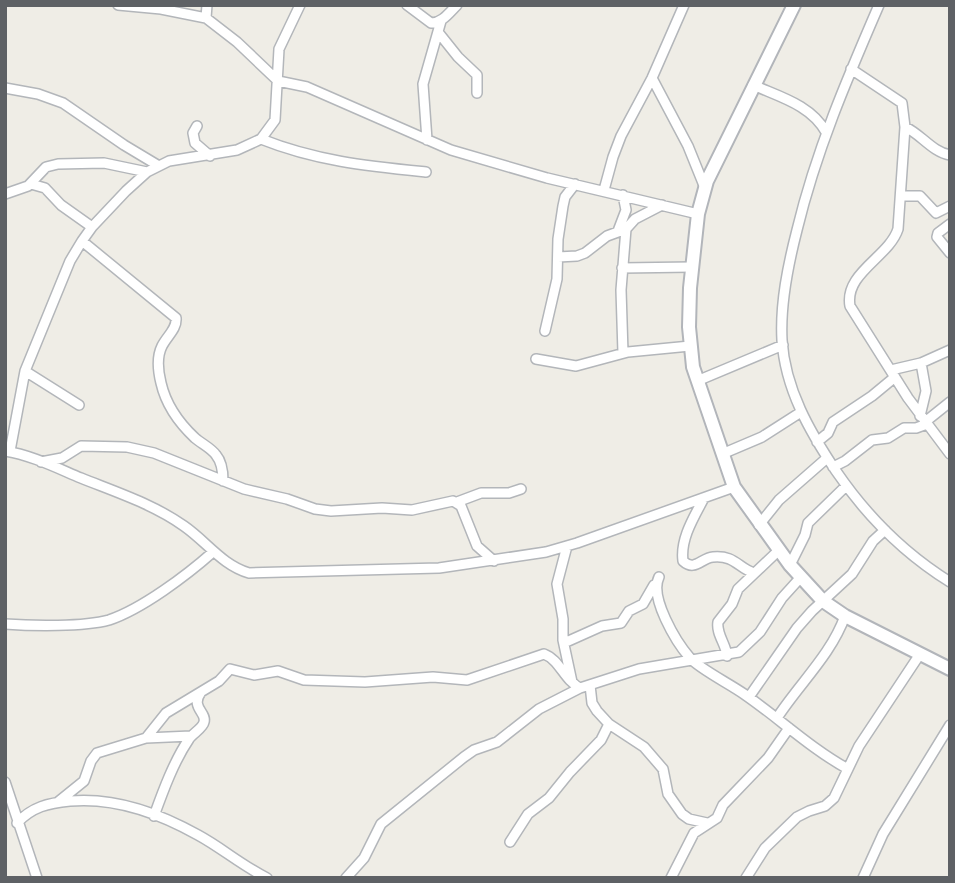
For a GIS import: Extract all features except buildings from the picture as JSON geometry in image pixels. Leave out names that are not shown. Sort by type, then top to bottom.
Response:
[{"type":"street","points":[[118,5],[161,9],[206,18],[278,81],[307,87],[451,150],[698,214]]},
{"type":"street","points":[[206,18],[207,5]]},
{"type":"street","points":[[300,5],[279,49],[275,120],[261,139],[237,150],[184,158],[147,172],[92,227],[82,241],[69,261],[25,371],[7,451],[41,462],[161,512],[184,526],[239,570],[262,573],[401,570],[494,561],[567,546],[734,487]]},
{"type":"street","points":[[407,5],[431,23],[441,21]]},
{"type":"street","points":[[427,140],[423,84],[441,21],[457,5]]},
{"type":"street","points":[[604,190],[621,136],[652,78],[684,5]]},
{"type":"street","points":[[794,5],[705,188],[698,214],[692,267],[690,346],[697,381],[734,487],[790,565],[823,601],[845,616],[950,669]]},
{"type":"street","points":[[879,5],[851,69],[811,175],[788,267],[783,303],[783,345],[790,382],[802,412],[817,442],[846,486],[884,530],[950,582]]},
{"type":"street","points":[[438,32],[477,75],[477,93]]},
{"type":"street","points":[[851,69],[902,103],[905,127],[896,235],[863,272],[849,292],[848,298],[853,312],[924,421],[950,454]]},
{"type":"street","points":[[652,78],[688,146],[705,188]]},
{"type":"street","points":[[753,85],[813,114],[826,132]]},
{"type":"street","points":[[5,88],[38,94],[63,103],[159,166]]},
{"type":"street","points":[[197,126],[194,133],[195,144],[210,156]]},
{"type":"street","points":[[905,127],[937,151],[950,155]]},
{"type":"street","points":[[261,139],[313,157],[426,172]]},
{"type":"street","points":[[5,194],[31,184],[46,167],[58,163],[104,163],[147,172]]},
{"type":"street","points":[[31,184],[48,190],[61,205],[92,227]]},
{"type":"street","points":[[545,331],[557,279],[563,206],[565,197],[575,184]]},
{"type":"street","points":[[623,353],[624,195]]},
{"type":"street","points":[[901,196],[920,196],[936,213],[950,206]]},
{"type":"street","points":[[558,257],[585,253],[635,219],[662,205]]},
{"type":"street","points":[[950,224],[938,233],[937,237],[950,253]]},
{"type":"street","points":[[82,241],[176,318],[176,325],[163,344],[158,360],[161,385],[175,416],[216,455],[221,464],[223,481]]},
{"type":"street","points":[[622,268],[692,267]]},
{"type":"street","points":[[697,381],[783,345]]},
{"type":"street","points":[[537,359],[576,366],[623,353],[690,346]]},
{"type":"street","points":[[817,442],[828,433],[833,422],[872,396],[893,373],[950,351]]},
{"type":"street","points":[[921,363],[926,391],[924,421]]},
{"type":"street","points":[[25,371],[79,405]]},
{"type":"street","points":[[833,467],[872,440],[888,438],[904,428],[915,428],[950,402]]},
{"type":"street","points":[[722,454],[762,437],[802,412]]},
{"type":"street","points":[[41,462],[62,458],[81,446],[127,447],[154,453],[244,489],[331,511],[382,508],[420,510],[488,492],[509,493],[521,489]]},
{"type":"street","points":[[759,525],[779,499],[827,458]]},
{"type":"street","points":[[790,565],[808,523],[846,486]]},
{"type":"street","points":[[704,498],[685,539],[683,561],[688,566],[693,566],[709,557],[723,557],[736,561],[754,573]]},
{"type":"street","points":[[457,502],[466,516],[477,546],[494,561]]},
{"type":"street","points":[[749,697],[797,628],[852,574],[873,541],[884,530]]},
{"type":"street","points":[[567,546],[557,584],[564,619],[563,642],[581,686],[609,724],[644,747],[663,769],[668,794],[682,814],[707,824]]},
{"type":"street","points":[[5,624],[107,620],[175,584],[213,551]]},
{"type":"street","points":[[727,656],[725,643],[718,632],[718,622],[732,604],[738,589],[778,551]]},
{"type":"street","points":[[346,878],[364,858],[382,824],[474,750],[497,742],[539,709],[581,686],[624,672],[739,652],[760,632],[782,598],[801,577]]},
{"type":"street","points":[[550,656],[563,642],[602,626],[621,623],[629,611],[643,604],[657,580],[663,615],[691,660],[749,697],[831,760],[848,769]]},
{"type":"street","points":[[777,718],[828,650],[845,616]]},
{"type":"street","points":[[746,878],[765,848],[797,817],[825,806],[834,798],[867,733],[920,654]]},
{"type":"street","points":[[146,738],[166,713],[219,681],[230,669],[254,675],[278,671],[304,680],[365,682],[433,677],[467,680],[538,655],[550,656],[581,686]]},
{"type":"street","points":[[154,816],[166,785],[191,736],[204,721],[197,704],[201,692]]},
{"type":"street","points":[[510,842],[528,814],[549,798],[601,740],[609,724]]},
{"type":"street","points":[[863,878],[883,834],[950,725]]},
{"type":"street","points":[[671,878],[694,833],[719,815],[723,805],[763,764],[789,728]]},
{"type":"street","points":[[58,802],[84,781],[97,753],[146,738],[191,736]]},
{"type":"street","points":[[5,782],[37,878]]},
{"type":"street","points":[[18,823],[38,807],[58,802],[110,800],[200,836],[243,866],[267,878]]}]
